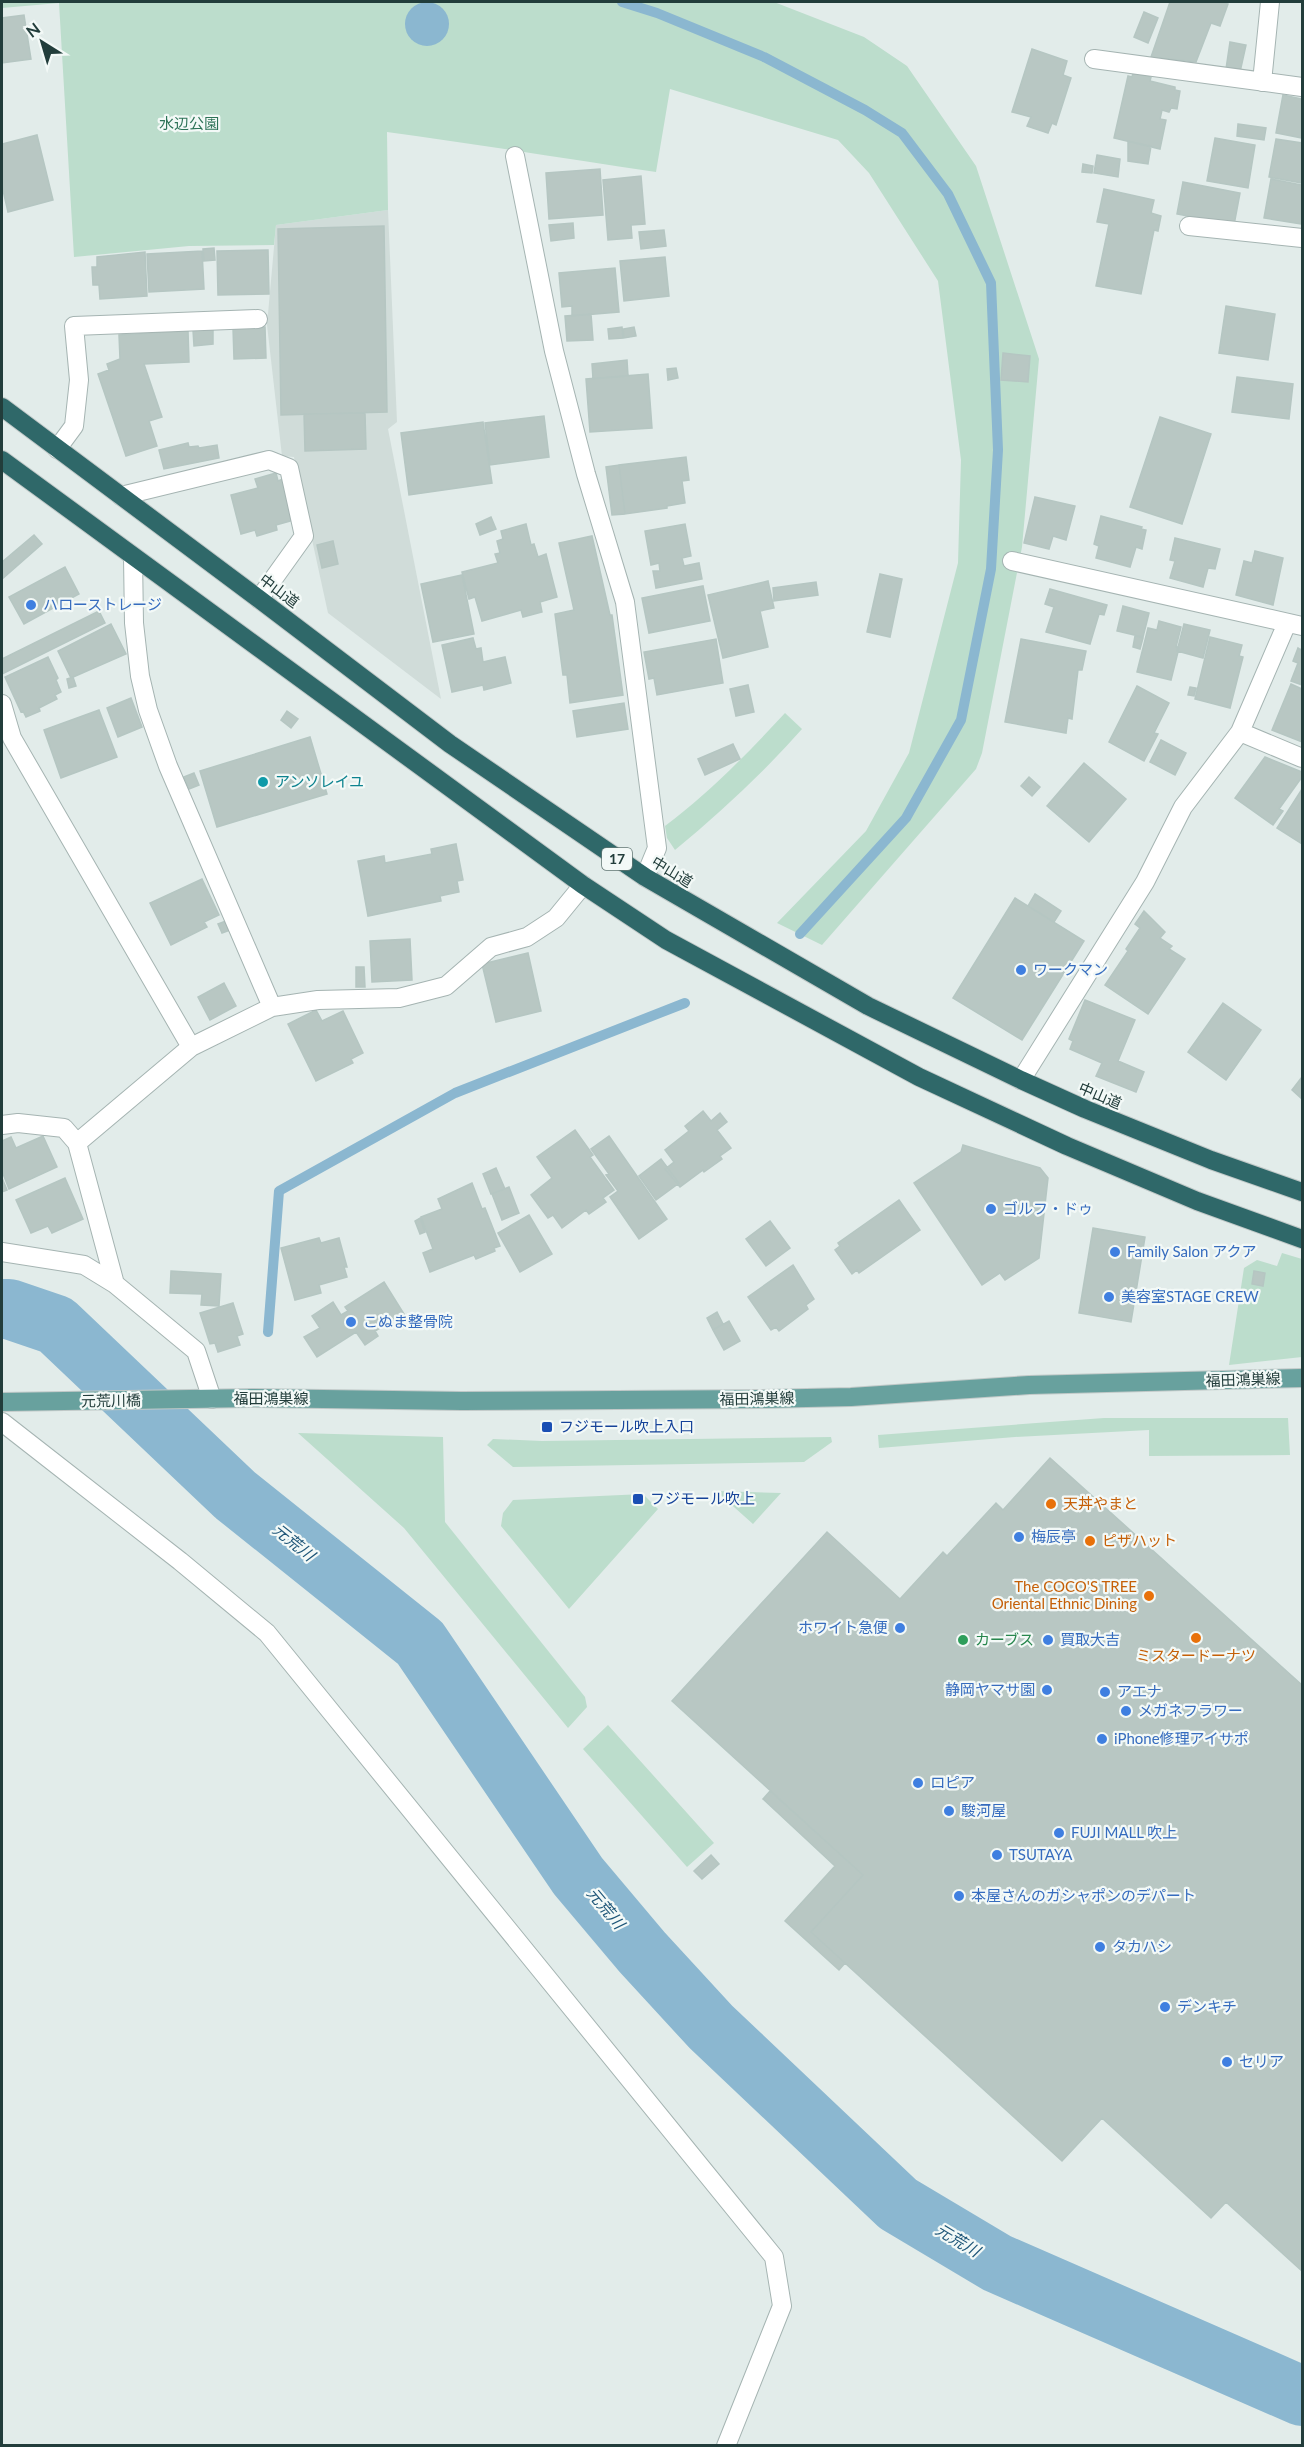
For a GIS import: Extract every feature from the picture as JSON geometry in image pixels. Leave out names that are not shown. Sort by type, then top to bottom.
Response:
[{"type":"highway","name":"中山道","points":[[2,407],[260,598],[450,744],[645,878],[868,1006],[1021,1080],[1085,1109],[1211,1160],[1302,1192]]},
{"type":"highway","points":[[2,460],[583,885],[666,940],[919,1077],[1100,1160],[1197,1201],[1302,1239]]},
{"type":"main road","name":"福田鴻巣線","points":[[212,1399],[474,1401],[761,1399],[851,1397],[1040,1384],[1302,1378]]},
{"type":"main road","name":"元荒川橋","points":[[6,1402],[212,1399]]},
{"type":"street","points":[[1262,82],[1270,2]]},
{"type":"street","points":[[1094,59],[1302,87]]},
{"type":"street","points":[[515,156],[554,351],[586,474],[625,602],[657,848],[645,878]]},
{"type":"street","points":[[1189,226],[1302,238]]},
{"type":"street","points":[[57,449],[74,426],[80,380],[74,326],[258,319]]},
{"type":"street","points":[[121,496],[269,460],[289,468],[304,536],[260,598]]},
{"type":"street","points":[[132,557],[134,623],[140,676],[148,710],[168,766],[272,1008]]},
{"type":"street","points":[[1012,561],[1295,624],[1240,732],[1183,807],[1145,882],[1021,1080]]},
{"type":"street","points":[[2,704],[12,738],[191,1047]]},
{"type":"street","points":[[1240,732],[1302,758]]},
{"type":"street","points":[[78,1143],[191,1047],[272,1008],[318,1000],[399,998],[446,986],[492,946],[527,937],[555,918],[583,885]]},
{"type":"street","points":[[2,1125],[18,1123],[63,1128],[78,1143],[115,1284]]},
{"type":"street","points":[[2,1252],[84,1265],[115,1284],[196,1351],[212,1399]]},
{"type":"street","points":[[2,1422],[180,1561],[267,1633],[774,2257],[782,2306],[726,2445]]},
{"type":"shaded area","points":[[388,210],[397,422],[388,429],[441,699],[328,613],[294,457],[282,456],[267,325],[276,225]]},
{"type":"green space","name":"水辺公園","points":[[2,2],[774,2],[864,37],[907,66],[976,166],[1039,359],[1022,547],[982,753],[976,769],[822,945],[777,923],[866,831],[909,753],[958,563],[961,460],[938,281],[869,173],[838,140],[670,89],[656,172],[387,132],[388,210],[276,225],[274,245],[189,246],[74,257],[59,3],[2,8]]},
{"type":"green space","points":[[785,713],[802,729],[741,792],[675,850],[667,838],[665,826],[728,772]]},
{"type":"green space","points":[[1282,1253],[1302,1259],[1302,1357],[1229,1365],[1244,1268],[1257,1260],[1277,1266]]},
{"type":"green space","points":[[1104,1418],[1288,1418],[1290,1455],[1149,1456],[1149,1430],[1015,1437],[879,1448],[878,1435]]},
{"type":"green space","points":[[298,1433],[443,1437],[445,1522],[585,1697],[587,1707],[568,1728],[404,1528]]},
{"type":"green space","points":[[831,1437],[832,1442],[804,1462],[513,1467],[487,1445],[493,1439],[542,1441]]},
{"type":"green space","points":[[716,1491],[781,1493],[753,1524]]},
{"type":"green space","points":[[643,1494],[658,1509],[569,1609],[501,1526],[503,1513],[513,1500]]},
{"type":"green space","points":[[608,1725],[714,1843],[687,1867],[583,1749]]},
{"type":"water","points":[[427,2],[443,8],[449,24],[443,40],[427,46],[411,40],[405,24],[411,8]]},
{"type":"building","points":[[1170,2],[1228,4],[1220,26],[1211,23],[1196,62],[1151,57]]},
{"type":"building","points":[[1144,12],[1158,18],[1148,43],[1134,37]]},
{"type":"building","points":[[24,15],[31,59],[2,63],[2,18]]},
{"type":"building","points":[[1230,42],[1246,45],[1240,72],[1226,69]]},
{"type":"building","points":[[1032,49],[1067,61],[1063,75],[1071,78],[1056,125],[1052,123],[1048,133],[1027,126],[1031,117],[1012,112]]},
{"type":"building","points":[[1133,73],[1151,77],[1150,81],[1175,87],[1175,90],[1180,91],[1177,109],[1171,108],[1169,112],[1162,110],[1160,119],[1166,120],[1160,149],[1114,138],[1128,76],[1132,77]]},
{"type":"building","points":[[1283,95],[1302,99],[1302,138],[1276,133]]},
{"type":"building","points":[[1238,124],[1266,128],[1264,140],[1237,136]]},
{"type":"building","points":[[37,135],[53,200],[8,212],[2,186],[2,144]]},
{"type":"building","points":[[1215,138],[1255,145],[1248,188],[1207,181]]},
{"type":"building","points":[[1276,139],[1302,143],[1302,183],[1269,177]]},
{"type":"building","points":[[1128,141],[1151,146],[1148,164],[1128,161]]},
{"type":"building","points":[[1097,155],[1120,159],[1118,177],[1094,173]]},
{"type":"building","points":[[1083,164],[1093,166],[1092,173],[1082,172]]},
{"type":"building","points":[[600,169],[603,215],[549,219],[546,173]]},
{"type":"building","points":[[641,176],[645,224],[631,225],[632,238],[608,240],[603,180]]},
{"type":"building","points":[[1271,179],[1302,185],[1301,224],[1264,218]]},
{"type":"building","points":[[1183,182],[1240,193],[1234,225],[1177,214]]},
{"type":"building","points":[[1104,189],[1154,200],[1151,213],[1161,216],[1158,231],[1154,230],[1141,294],[1096,286],[1109,224],[1097,222]]},
{"type":"building","points":[[573,223],[574,238],[551,241],[549,225]]},
{"type":"building","points":[[384,226],[387,412],[281,415],[278,229]]},
{"type":"building","points":[[664,230],[666,246],[641,249],[639,232]]},
{"type":"building","points":[[214,248],[215,260],[204,261],[203,249]]},
{"type":"building","points":[[268,250],[269,294],[218,295],[217,251]]},
{"type":"building","points":[[202,251],[204,289],[149,292],[147,254]]},
{"type":"building","points":[[145,252],[147,296],[100,299],[99,285],[93,285],[92,267],[97,267],[97,257]]},
{"type":"building","points":[[665,257],[669,296],[624,301],[620,261]]},
{"type":"building","points":[[615,268],[619,312],[572,316],[572,306],[562,307],[559,273]]},
{"type":"building","points":[[1226,306],[1275,314],[1268,360],[1219,353]]},
{"type":"building","points":[[591,314],[593,340],[567,341],[565,316]]},
{"type":"building","points":[[265,327],[266,358],[234,359],[233,328]]},
{"type":"building","points":[[622,327],[623,338],[609,339],[608,329]]},
{"type":"building","points":[[634,327],[636,336],[624,338],[623,329]]},
{"type":"building","points":[[213,328],[213,344],[194,346],[193,330]]},
{"type":"building","points":[[188,331],[189,362],[144,364],[162,417],[149,421],[157,446],[126,456],[98,374],[109,370],[107,364],[120,359],[119,335]]},
{"type":"building","points":[[1003,353],[1030,356],[1028,382],[1001,380]]},
{"type":"building","points":[[627,360],[628,376],[593,379],[592,364]]},
{"type":"building","points":[[676,368],[678,378],[668,380],[667,369]]},
{"type":"building","points":[[648,374],[652,428],[590,432],[586,379]]},
{"type":"building","points":[[1237,377],[1293,384],[1289,419],[1232,412]]},
{"type":"building","points":[[365,413],[366,449],[305,451],[304,414]]},
{"type":"building","points":[[544,416],[549,457],[490,465],[485,423]]},
{"type":"building","points":[[1160,417],[1211,434],[1182,524],[1130,507]]},
{"type":"building","points":[[483,422],[492,483],[409,495],[401,433]]},
{"type":"building","points":[[188,443],[189,447],[198,446],[199,448],[217,445],[219,458],[164,469],[159,450]]},
{"type":"building","points":[[686,457],[689,480],[682,481],[685,503],[625,514],[619,465]]},
{"type":"building","points":[[619,465],[625,514],[612,515],[606,467]]},
{"type":"building","points":[[276,473],[278,481],[283,479],[294,520],[276,525],[277,530],[257,536],[255,530],[241,534],[231,495],[258,488],[255,479]]},
{"type":"building","points":[[1035,497],[1075,506],[1066,540],[1053,536],[1049,549],[1024,543]]},
{"type":"building","points":[[1101,516],[1146,530],[1142,549],[1136,547],[1130,567],[1096,558],[1099,546],[1094,544]]},
{"type":"building","points":[[491,517],[496,529],[480,535],[476,524]]},
{"type":"building","points":[[526,524],[531,545],[534,544],[538,557],[546,554],[557,597],[540,602],[542,612],[523,617],[521,610],[482,621],[475,597],[469,599],[462,572],[498,563],[495,554],[500,553],[497,541],[503,539],[501,531]]},
{"type":"building","points":[[685,524],[691,556],[682,558],[684,566],[699,563],[702,579],[656,588],[653,571],[660,571],[659,563],[651,565],[645,531]]},
{"type":"building","points":[[34,535],[42,544],[2,579],[2,562]]},
{"type":"building","points":[[592,536],[610,615],[612,615],[623,695],[570,703],[567,675],[563,675],[555,614],[574,610],[559,543]]},
{"type":"building","points":[[1175,538],[1220,549],[1215,569],[1208,568],[1203,587],[1170,578],[1175,561],[1170,560]]},
{"type":"building","points":[[333,541],[338,564],[322,568],[317,545]]},
{"type":"building","points":[[1255,551],[1283,558],[1273,605],[1236,595],[1244,561],[1252,563]]},
{"type":"building","points":[[65,567],[79,594],[24,624],[9,597]]},
{"type":"building","points":[[880,574],[902,579],[890,637],[867,632]]},
{"type":"building","points":[[462,575],[474,634],[433,642],[421,584]]},
{"type":"building","points":[[768,581],[774,608],[760,611],[768,647],[723,658],[708,595]]},
{"type":"building","points":[[816,582],[818,595],[774,601],[773,588]]},
{"type":"building","points":[[703,586],[710,621],[649,633],[642,598]]},
{"type":"building","points":[[1050,589],[1107,605],[1104,615],[1099,614],[1090,644],[1046,632],[1054,607],[1045,604]]},
{"type":"building","points":[[1123,606],[1149,613],[1143,637],[1117,631]]},
{"type":"building","points":[[99,611],[105,623],[2,674],[2,659]]},
{"type":"building","points":[[1159,621],[1181,627],[1176,647],[1179,648],[1171,680],[1137,672],[1148,628],[1157,630]]},
{"type":"building","points":[[111,624],[126,654],[71,678],[58,651]]},
{"type":"building","points":[[1184,624],[1210,630],[1203,658],[1177,651]]},
{"type":"building","points":[[1135,636],[1143,638],[1140,649],[1133,647]]},
{"type":"building","points":[[1210,637],[1242,645],[1239,656],[1243,657],[1230,708],[1195,699]]},
{"type":"building","points":[[473,638],[476,649],[481,648],[483,662],[505,657],[511,683],[484,690],[483,685],[452,692],[442,645]]},
{"type":"building","points":[[716,639],[723,683],[657,695],[654,678],[649,679],[644,652]]},
{"type":"building","points":[[1021,639],[1086,651],[1082,670],[1078,670],[1072,719],[1068,718],[1066,733],[1005,722]]},
{"type":"building","points":[[1302,647],[1302,685],[1291,681],[1298,663],[1293,661],[1298,648],[1301,650]]},
{"type":"building","points":[[48,657],[58,678],[56,680],[61,692],[55,695],[57,699],[39,708],[40,711],[26,717],[23,711],[21,712],[5,677]]},
{"type":"building","points":[[73,677],[76,686],[69,688],[67,679]]},
{"type":"building","points":[[1291,684],[1302,689],[1302,742],[1272,730]]},
{"type":"building","points":[[748,685],[754,712],[736,716],[730,689]]},
{"type":"building","points":[[1137,686],[1169,703],[1154,733],[1158,734],[1144,761],[1109,742]]},
{"type":"building","points":[[1190,687],[1196,688],[1194,696],[1188,695]]},
{"type":"building","points":[[131,698],[142,727],[118,737],[107,708]]},
{"type":"building","points":[[624,703],[628,729],[577,737],[573,711]]},
{"type":"building","points":[[99,710],[117,757],[61,778],[44,730]]},
{"type":"building","points":[[287,711],[298,719],[291,728],[281,720]]},
{"type":"building","name":"アンソレイユ","points":[[310,737],[327,794],[217,827],[200,771]]},
{"type":"building","points":[[1161,740],[1186,753],[1175,775],[1150,762]]},
{"type":"building","points":[[733,744],[740,759],[705,775],[698,759]]},
{"type":"building","points":[[1265,757],[1302,772],[1302,777],[1279,809],[1283,811],[1273,825],[1235,798]]},
{"type":"building","points":[[1084,763],[1126,799],[1089,842],[1047,806]]},
{"type":"building","points":[[194,773],[199,785],[189,789],[184,777]]},
{"type":"building","points":[[1029,777],[1040,787],[1032,796],[1021,786]]},
{"type":"building","points":[[1302,789],[1302,844],[1277,828]]},
{"type":"building","points":[[456,844],[463,880],[457,881],[459,892],[440,896],[441,901],[368,916],[358,861],[384,856],[385,863],[432,854],[431,849]]},
{"type":"building","points":[[202,879],[219,915],[204,922],[207,927],[171,945],[150,903]]},
{"type":"building","points":[[1035,894],[1061,911],[1054,922],[1028,906]]},
{"type":"building","points":[[1015,898],[1084,941],[1022,1040],[953,998]]},
{"type":"building","points":[[1144,911],[1165,932],[1160,938],[1172,946],[1169,949],[1185,959],[1148,1014],[1105,985],[1128,951],[1126,949],[1140,928],[1135,924]]},
{"type":"building","points":[[226,921],[230,930],[222,933],[218,924]]},
{"type":"building","points":[[410,939],[412,980],[372,982],[370,941]]},
{"type":"building","points":[[528,953],[541,1011],[496,1022],[482,964]]},
{"type":"building","points":[[356,967],[364,967],[365,987],[356,987]]},
{"type":"building","points":[[224,983],[236,1006],[210,1020],[198,997]]},
{"type":"building","points":[[1085,1000],[1135,1020],[1118,1061],[1144,1072],[1136,1092],[1096,1076],[1102,1063],[1070,1049],[1073,1041],[1069,1039]]},
{"type":"building","points":[[1223,1003],[1261,1030],[1226,1080],[1188,1052]]},
{"type":"building","points":[[316,1010],[322,1021],[343,1011],[363,1053],[351,1059],[353,1063],[316,1081],[288,1024]]},
{"type":"building","points":[[1302,1077],[1302,1099],[1292,1090]]},
{"type":"building","points":[[703,1111],[711,1121],[720,1113],[727,1122],[717,1130],[731,1148],[720,1156],[722,1159],[680,1187],[665,1169],[674,1162],[665,1150],[689,1131],[685,1126]]},
{"type":"building","points":[[575,1130],[593,1155],[590,1157],[614,1190],[603,1198],[606,1202],[589,1214],[586,1210],[562,1228],[553,1215],[548,1218],[531,1195],[552,1178],[537,1157]]},
{"type":"building","points":[[43,1136],[57,1167],[9,1189],[2,1171],[2,1141],[11,1137],[16,1148]]},
{"type":"building","points":[[609,1136],[667,1219],[639,1239],[610,1197],[618,1191],[591,1149]]},
{"type":"building","points":[[963,1145],[1040,1168],[1048,1178],[1039,1258],[1005,1280],[1000,1273],[982,1285],[914,1183],[961,1152]]},
{"type":"building","points":[[661,1159],[679,1183],[656,1200],[639,1176]]},
{"type":"building","points":[[496,1168],[505,1189],[491,1194],[483,1174]]},
{"type":"building","points":[[2,1178],[7,1190],[2,1192]]},
{"type":"building","points":[[65,1178],[83,1219],[52,1233],[48,1226],[31,1233],[16,1200]]},
{"type":"building","points":[[472,1183],[500,1246],[494,1248],[495,1251],[476,1259],[474,1255],[430,1272],[423,1253],[433,1249],[421,1217],[442,1209],[438,1199]]},
{"type":"building","points":[[509,1187],[519,1213],[502,1220],[492,1194]]},
{"type":"building","points":[[899,1200],[920,1230],[859,1273],[857,1270],[852,1274],[835,1250],[840,1246],[838,1243]]},
{"type":"building","points":[[529,1215],[552,1254],[520,1272],[498,1233]]},
{"type":"building","points":[[420,1218],[425,1232],[420,1234],[415,1221]]},
{"type":"building","points":[[770,1221],[790,1248],[766,1266],[746,1239]]},
{"type":"building","points":[[1093,1228],[1145,1237],[1131,1322],[1079,1313]]},
{"type":"building","points":[[319,1238],[321,1243],[339,1238],[347,1267],[344,1267],[347,1277],[319,1285],[321,1293],[295,1300],[281,1248]]},
{"type":"building","points":[[793,1265],[814,1299],[806,1305],[808,1309],[779,1331],[776,1327],[771,1330],[748,1297]]},
{"type":"building","points":[[171,1271],[221,1274],[219,1306],[201,1305],[202,1294],[170,1293]]},
{"type":"building","points":[[1254,1271],[1265,1273],[1263,1286],[1252,1284]]},
{"type":"building","points":[[384,1282],[404,1314],[375,1331],[378,1336],[365,1345],[356,1332],[317,1357],[304,1337],[320,1328],[312,1316],[333,1302],[341,1315],[348,1311],[345,1307]]},
{"type":"building","points":[[233,1303],[243,1334],[237,1336],[240,1345],[218,1352],[215,1343],[210,1344],[200,1313]]},
{"type":"building","points":[[717,1312],[723,1324],[713,1330],[707,1318]]},
{"type":"building","points":[[729,1321],[740,1341],[724,1350],[713,1330]]},
{"type":"building","name":"FUJI MALL 吹上","points":[[1050,1458],[1302,1685],[1302,2271],[1226,2202],[1211,2218],[1102,2118],[1062,2161],[811,1932],[863,1875],[672,1701],[827,1532],[900,1599],[943,1552],[947,1556],[996,1503],[1003,1510]]},
{"type":"building","points":[[770,1791],[863,1875],[811,1932],[845,1963],[839,1970],[785,1921],[835,1866],[763,1799]]},
{"type":"building","points":[[711,1855],[719,1864],[702,1879],[694,1871]]},
{"type":"waterway","points":[[622,2],[657,13],[764,57],[865,110],[902,133],[948,194],[991,283],[998,450],[991,569],[961,720],[906,818],[800,934]]},
{"type":"waterway","points":[[268,1332],[279,1191],[455,1093],[685,1003]]},
{"type":"waterway","name":"元荒川","points":[[2,1309],[9,1309],[56,1325],[235,1495],[420,1643],[578,1876],[642,1952],[711,2027],[898,2204],[997,2263],[1302,2396]]},
{"type":"place","name":"ハローストレージ","points":[[31,605]]},
{"type":"place","name":"アンソレイユ","points":[[263,782]]},
{"type":"place","name":"ワークマン","points":[[1021,970]]},
{"type":"place","name":"ゴルフ・ドゥ","points":[[991,1209]]},
{"type":"place","name":"Family Salon アクア","points":[[1115,1252]]},
{"type":"place","name":"美容室STAGE CREW","points":[[1109,1297]]},
{"type":"place","name":"こぬま整骨院","points":[[351,1322]]},
{"type":"place","name":"フジモール吹上入口","points":[[547,1427]]},
{"type":"place","name":"フジモール吹上","points":[[638,1499]]},
{"type":"place","name":"天丼やまと","points":[[1051,1504]]},
{"type":"place","name":"梅辰亭","points":[[1019,1537]]},
{"type":"place","name":"ピザハット","points":[[1090,1541]]},
{"type":"place","name":"The COCO'S TREE Oriental Ethnic Dining","points":[[1149,1596]]},
{"type":"place","name":"ホワイト急便","points":[[900,1628]]},
{"type":"place","name":"ミスタードーナツ","points":[[1196,1638]]},
{"type":"place","name":"カーブス","points":[[963,1640]]},
{"type":"place","name":"買取大吉","points":[[1048,1640]]},
{"type":"place","name":"静岡ヤマサ園","points":[[1047,1690]]},
{"type":"place","name":"アエナ","points":[[1105,1692]]},
{"type":"place","name":"メガネフラワー","points":[[1126,1711]]},
{"type":"place","name":"iPhone修理アイサポ","points":[[1102,1739]]},
{"type":"place","name":"ロピア","points":[[918,1783]]},
{"type":"place","name":"駿河屋","points":[[949,1811]]},
{"type":"place","name":"FUJI MALL 吹上","points":[[1059,1833]]},
{"type":"place","name":"TSUTAYA","points":[[997,1855]]},
{"type":"place","name":"本屋さんのガシャポンのデパート","points":[[959,1896]]},
{"type":"place","name":"タカハシ","points":[[1100,1947]]},
{"type":"place","name":"デンキチ","points":[[1165,2007]]},
{"type":"place","name":"セリア","points":[[1227,2062]]}]
